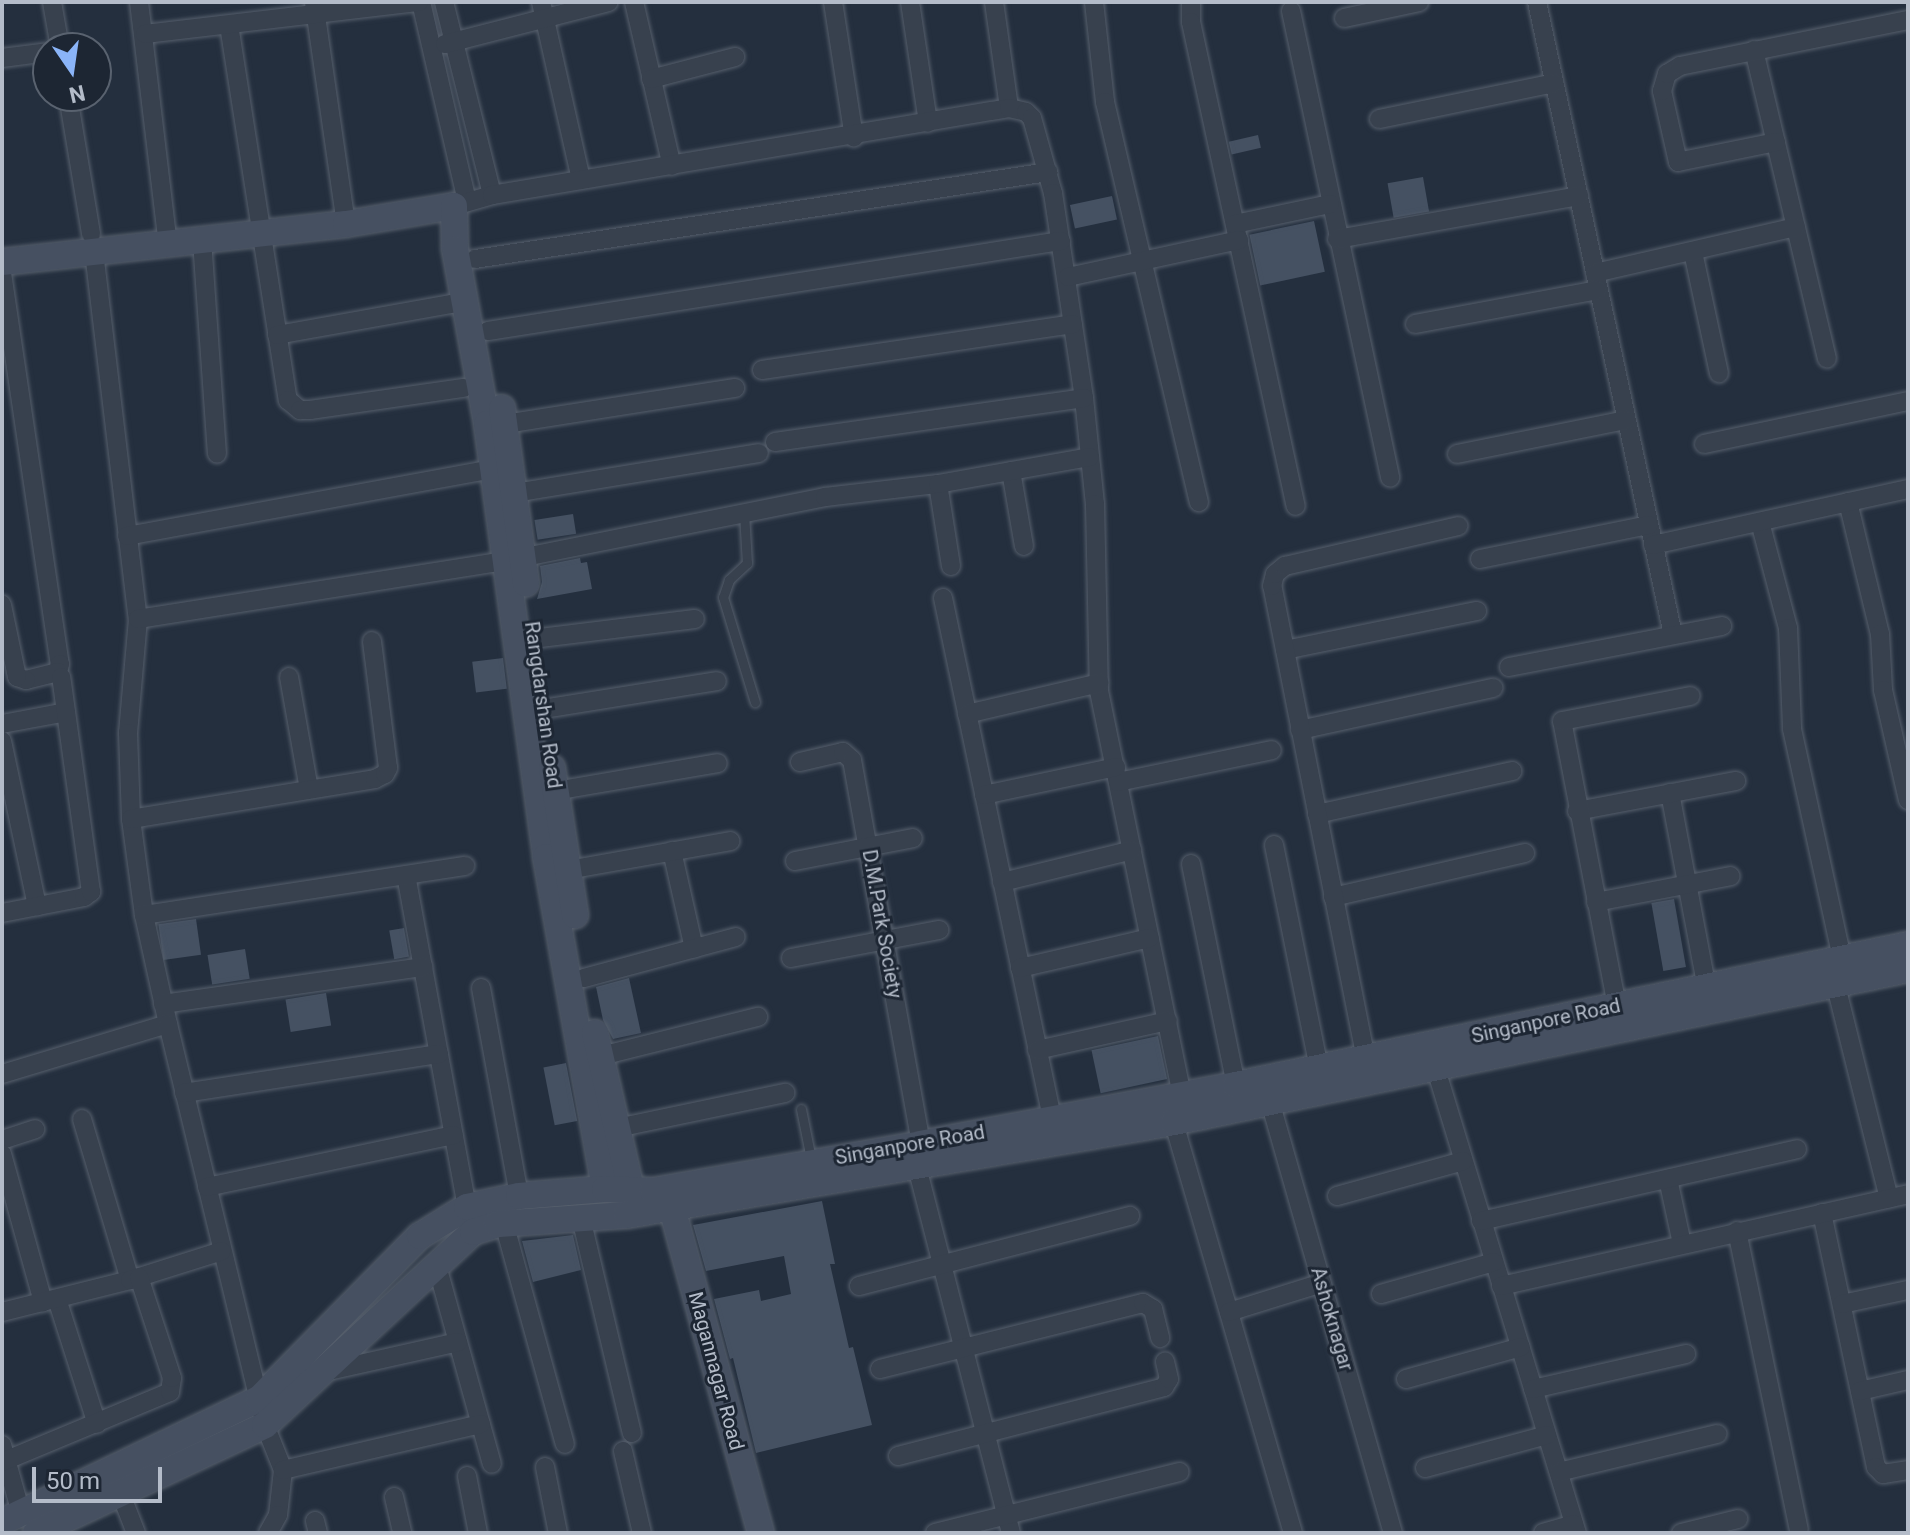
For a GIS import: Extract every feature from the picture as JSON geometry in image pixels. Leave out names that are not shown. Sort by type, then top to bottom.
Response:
[{"type":"main road","points":[[2,262],[93,243],[168,244],[459,210]]},
{"type":"main road","name":"Rangdarshan Road","points":[[459,210],[475,259],[515,493],[514,560],[546,857],[618,1189]]},
{"type":"main road","name":"Rangdarshan Road","points":[[459,210],[455,249],[467,301],[492,469],[532,639],[584,978],[617,1128],[618,1189]]},
{"type":"main road","name":"Singanpore Road","points":[[20,1523],[120,1492],[265,1425],[473,1232],[504,1223],[672,1208],[1174,1105],[1236,1085],[1319,1068],[1366,1059],[1432,1057],[1839,970],[1908,945]]},
{"type":"main road","name":"Singanpore Road","points":[[20,1523],[259,1399],[420,1236],[467,1207],[519,1196],[618,1189],[653,1191],[812,1163],[921,1158],[1052,1118],[1174,1105],[1271,1105],[1617,1006],[1707,988],[1839,970],[1908,969]]},
{"type":"main road","name":"Magannagar Road","points":[[672,1208],[761,1533]]},
{"type":"street","points":[[52,2],[57,32]]},
{"type":"street","points":[[139,2],[168,244]]},
{"type":"street","points":[[251,2],[253,22]]},
{"type":"street","points":[[145,34],[253,22],[315,9],[420,2],[431,47],[459,210],[492,195],[854,137],[1009,108],[1026,112],[1032,118],[1048,172],[1068,277],[1084,398],[1095,504],[1099,683],[1168,1021],[1174,1105],[1229,1312],[1293,1533]]},
{"type":"street","points":[[444,2],[492,195]]},
{"type":"street","points":[[431,47],[543,10],[609,2]]},
{"type":"street","points":[[634,2],[672,166]]},
{"type":"street","points":[[833,2],[854,137]]},
{"type":"street","points":[[910,2],[928,123]]},
{"type":"street","points":[[994,2],[1009,108]]},
{"type":"street","points":[[1094,2],[1105,102],[1199,502]]},
{"type":"street","points":[[1191,2],[1191,22],[1296,506]]},
{"type":"street","points":[[1344,18],[1419,2]]},
{"type":"street","points":[[1537,2],[1673,635]]},
{"type":"street","points":[[315,9],[346,224]]},
{"type":"street","points":[[543,10],[581,180]]},
{"type":"street","points":[[1291,11],[1390,478]]},
{"type":"street","points":[[1776,142],[1678,162],[1662,91],[1667,74],[1680,66],[1908,20]]},
{"type":"street","points":[[229,25],[259,233],[288,400],[300,410],[463,388]]},
{"type":"street","points":[[1754,50],[1827,358]]},
{"type":"street","points":[[2,58],[32,54]]},
{"type":"street","points":[[651,79],[735,57]]},
{"type":"street","points":[[1379,119],[1554,83]]},
{"type":"street","points":[[71,112],[93,243],[138,619],[128,733],[131,819],[144,915],[265,1425],[283,1470],[278,1515],[268,1533]]},
{"type":"street","points":[[475,259],[1048,172]]},
{"type":"street","points":[[1337,239],[1579,196]]},
{"type":"street","points":[[1068,277],[1143,262],[1330,204]]},
{"type":"street","points":[[1415,324],[1597,281],[1693,252],[1796,227]]},
{"type":"street","points":[[202,240],[217,453]]},
{"type":"street","points":[[488,331],[1061,241]]},
{"type":"street","points":[[1693,252],[1719,373]]},
{"type":"street","points":[[2,273],[58,672],[26,680],[17,677],[2,605]]},
{"type":"street","points":[[277,335],[467,301]]},
{"type":"street","points":[[762,370],[1073,324]]},
{"type":"street","points":[[505,424],[735,388]]},
{"type":"street","points":[[775,442],[1084,398]]},
{"type":"street","points":[[1704,444],[1908,401]]},
{"type":"street","points":[[1457,454],[1626,420]]},
{"type":"street","points":[[515,493],[759,453]]},
{"type":"street","points":[[138,619],[514,560],[825,497],[938,484],[1090,457]]},
{"type":"street","points":[[127,536],[492,469]]},
{"type":"street","points":[[1011,471],[1024,546]]},
{"type":"street","points":[[938,484],[951,566]]},
{"type":"street","points":[[1653,545],[1908,489]]},
{"type":"street","points":[[1848,502],[1880,634],[1883,690],[1908,800]]},
{"type":"street","points":[[1760,522],[1788,628],[1792,729],[1839,970],[1889,1198]]},
{"type":"street","points":[[1480,559],[1649,525]]},
{"type":"street","points":[[1366,1059],[1272,586],[1275,574],[1285,566],[1458,526]]},
{"type":"street","points":[[943,598],[1052,1118]]},
{"type":"street","points":[[1285,650],[1477,611]]},
{"type":"street","points":[[532,639],[695,619]]},
{"type":"street","points":[[1509,667],[1722,626]]},
{"type":"street","points":[[131,819],[375,779],[388,768],[372,641]]},
{"type":"street","points":[[2,913],[84,897],[91,892],[61,677]]},
{"type":"street","points":[[289,677],[309,789]]},
{"type":"street","points":[[543,709],[717,681]]},
{"type":"street","points":[[967,714],[1099,683]]},
{"type":"street","points":[[1300,730],[1493,688]]},
{"type":"street","points":[[1617,1006],[1562,721],[1691,696]]},
{"type":"street","points":[[2,724],[66,712]]},
{"type":"street","points":[[2,741],[37,906]]},
{"type":"street","points":[[984,795],[1272,750]]},
{"type":"street","name":"D.M.Park Society","points":[[800,762],[843,752],[850,755],[942,1264],[1008,1524]]},
{"type":"street","points":[[555,791],[718,763]]},
{"type":"street","points":[[1317,814],[1512,771]]},
{"type":"street","points":[[1577,811],[1736,781]]},
{"type":"street","points":[[1670,793],[1707,988]]},
{"type":"street","points":[[795,861],[913,838]]},
{"type":"street","points":[[568,870],[730,841]]},
{"type":"street","points":[[1274,845],[1319,1068]]},
{"type":"street","points":[[1002,882],[1132,850]]},
{"type":"street","points":[[672,851],[694,949]]},
{"type":"street","points":[[1333,897],[1525,853]]},
{"type":"street","points":[[1191,864],[1236,1085]]},
{"type":"street","points":[[144,915],[465,866]]},
{"type":"street","points":[[406,875],[467,1207]]},
{"type":"street","points":[[1596,902],[1731,876]]},
{"type":"street","points":[[791,958],[939,930]]},
{"type":"street","points":[[584,978],[736,937]]},
{"type":"street","points":[[1020,968],[1150,938]]},
{"type":"street","points":[[163,1004],[423,967]]},
{"type":"street","points":[[481,988],[519,1196]]},
{"type":"street","points":[[601,1056],[758,1017]]},
{"type":"street","points":[[1037,1050],[1168,1021]]},
{"type":"street","points":[[2,1074],[168,1024]]},
{"type":"street","points":[[184,1093],[439,1054]]},
{"type":"street","points":[[1432,1057],[1576,1528],[1543,1533]]},
{"type":"street","points":[[617,1128],[785,1093]]},
{"type":"street","name":"Ashoknagar","points":[[1271,1105],[1393,1533]]},
{"type":"street","points":[[20,1523],[3,1456],[164,1397],[172,1386],[82,1119]]},
{"type":"street","points":[[2,1140],[35,1129]]},
{"type":"street","points":[[207,1187],[454,1135]]},
{"type":"street","points":[[1481,1221],[1797,1149]]},
{"type":"street","points":[[2,1154],[50,1301],[97,1424]]},
{"type":"street","points":[[1337,1196],[1463,1161]]},
{"type":"street","points":[[1668,1179],[1682,1244]]},
{"type":"street","points":[[1501,1286],[1908,1194]]},
{"type":"street","points":[[1822,1213],[1879,1472],[1908,1470]]},
{"type":"street","points":[[859,1286],[1130,1216]]},
{"type":"street","points":[[581,1218],[632,1433]]},
{"type":"street","points":[[504,1223],[565,1444]]},
{"type":"street","points":[[1737,1231],[1799,1530]]},
{"type":"street","points":[[2,1312],[134,1279],[222,1251]]},
{"type":"street","points":[[1381,1294],[1494,1262]]},
{"type":"street","points":[[437,1266],[492,1464]]},
{"type":"street","points":[[1229,1312],[1322,1283]]},
{"type":"street","points":[[1842,1304],[1908,1290]]},
{"type":"street","points":[[880,1369],[1143,1303],[1153,1309],[1160,1338]]},
{"type":"street","points":[[322,1372],[458,1342]]},
{"type":"street","points":[[1406,1379],[1521,1347]]},
{"type":"street","points":[[1533,1389],[1686,1354]]},
{"type":"street","points":[[898,1456],[1164,1387],[1169,1379],[1165,1361]]},
{"type":"street","points":[[1860,1391],[1908,1380]]},
{"type":"street","points":[[283,1470],[481,1424]]},
{"type":"street","points":[[1559,1472],[1717,1434]]},
{"type":"street","points":[[1425,1468],[1547,1435]]},
{"type":"street","points":[[623,1451],[642,1533]]},
{"type":"street","points":[[545,1467],[558,1533]]},
{"type":"street","points":[[935,1533],[1008,1524],[1180,1472]]},
{"type":"street","points":[[467,1476],[478,1533]]},
{"type":"street","points":[[120,1492],[136,1533]]},
{"type":"street","points":[[394,1497],[402,1533]]},
{"type":"street","points":[[1681,1533],[1738,1519]]},
{"type":"lane","points":[[744,513],[747,563],[729,580],[723,597],[755,702]]},
{"type":"lane","points":[[801,1109],[812,1163]]},
{"type":"building","points":[[1258,135],[1261,148],[1232,154],[1229,142]]},
{"type":"building","points":[[1423,177],[1429,211],[1394,218],[1388,183]]},
{"type":"building","points":[[1112,196],[1117,219],[1075,228],[1070,205]]},
{"type":"building","points":[[1314,221],[1325,272],[1260,286],[1249,235]]},
{"type":"building","points":[[573,514],[576,534],[538,540],[534,520]]},
{"type":"building","points":[[580,558],[581,563],[587,562],[592,589],[537,599],[542,582],[540,566]]},
{"type":"building","points":[[503,658],[507,689],[476,693],[472,662]]},
{"type":"building","points":[[1674,899],[1686,967],[1663,971],[1651,903]]},
{"type":"building","points":[[196,919],[201,955],[163,960],[158,924]]},
{"type":"building","points":[[404,928],[409,957],[394,959],[389,931]]},
{"type":"building","points":[[245,949],[250,979],[212,985],[207,955]]},
{"type":"building","points":[[629,978],[641,1033],[613,1039],[603,1020],[596,987]]},
{"type":"building","points":[[326,993],[331,1026],[291,1032],[286,999]]},
{"type":"building","points":[[1158,1036],[1167,1079],[1101,1093],[1091,1050]]},
{"type":"building","points":[[566,1063],[577,1121],[555,1125],[543,1067]]},
{"type":"building","points":[[822,1201],[835,1264],[830,1264],[849,1348],[853,1347],[872,1425],[756,1453],[733,1358],[730,1359],[714,1299],[759,1290],[761,1301],[791,1294],[784,1256],[706,1271],[693,1225]]},
{"type":"building","points":[[573,1235],[581,1270],[533,1282],[522,1241]]}]
